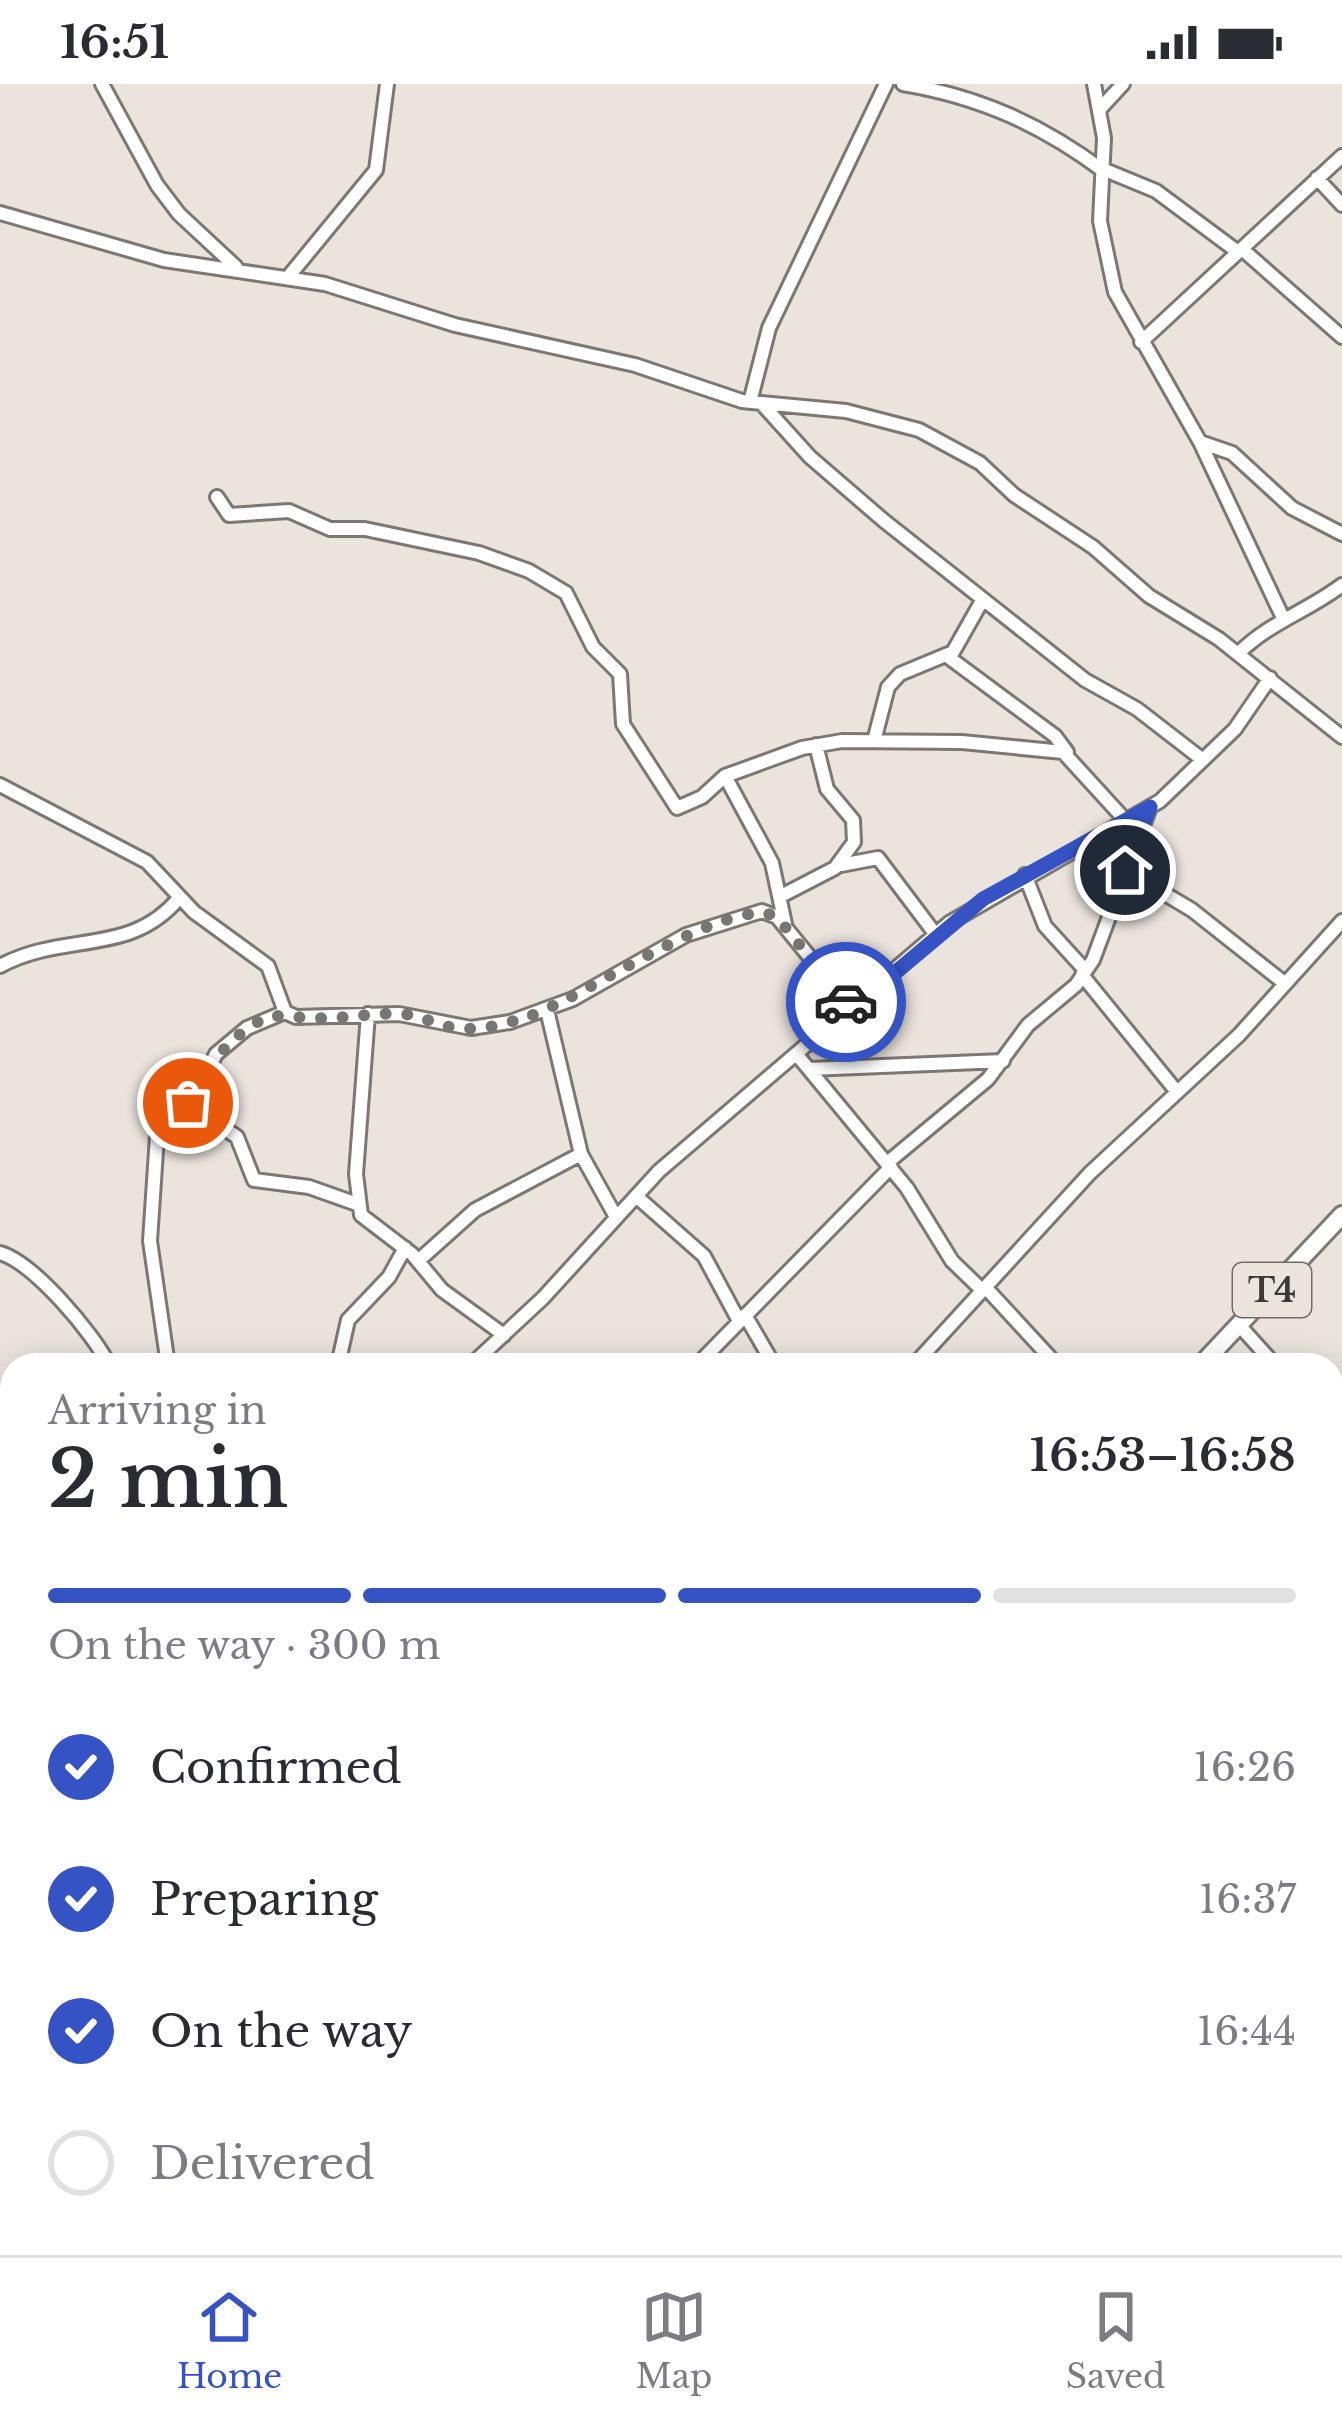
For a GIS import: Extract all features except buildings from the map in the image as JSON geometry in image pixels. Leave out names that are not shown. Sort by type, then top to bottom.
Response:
[{"type":"highway","name":"T4","points":[[1212,1353],[1342,1215]]},
{"type":"street","points":[[102,84],[157,184],[179,214],[237,268]]},
{"type":"street","points":[[289,276],[311,242],[376,170],[387,84]]},
{"type":"street","points":[[756,403],[769,328],[886,84]]},
{"type":"street","points":[[903,84],[990,104],[1038,126],[1105,171],[1171,200],[1342,337]]},
{"type":"street","points":[[1094,84],[1105,171],[1100,221],[1115,292],[1200,442],[1284,620]]},
{"type":"street","points":[[1099,110],[1123,84]]},
{"type":"street","points":[[1142,342],[1342,156]]},
{"type":"street","points":[[1317,178],[1342,205]]},
{"type":"street","points":[[0,213],[164,260],[289,276],[455,325],[635,365],[756,403],[897,422],[957,449],[1093,548],[1149,596],[1238,654],[1342,737]]},
{"type":"street","points":[[756,403],[825,470],[983,599],[1085,680],[1137,709],[1203,760]]},
{"type":"street","points":[[1200,442],[1232,453],[1292,508],[1342,533]]},
{"type":"street","points":[[217,496],[229,514],[289,511],[330,529],[365,529],[479,553],[554,582],[578,611],[593,647],[620,674],[623,724],[677,808],[691,804],[725,776],[816,745],[874,741],[1051,748],[1072,759]]},
{"type":"street","points":[[1238,654],[1257,635],[1342,585]]},
{"type":"street","points":[[874,741],[888,687],[900,674],[947,656],[967,634],[983,599]]},
{"type":"street","points":[[947,656],[998,699],[1055,736],[1126,821]]},
{"type":"street","points":[[485,1353],[636,1196],[936,935],[1025,875],[1150,807],[1235,729],[1270,678]]},
{"type":"street","points":[[816,745],[827,789],[856,830],[849,852],[835,868]]},
{"type":"street","points":[[725,776],[757,828],[781,896],[787,931]]},
{"type":"street","points":[[0,785],[131,850],[179,898],[268,966],[285,1012]]},
{"type":"street","points":[[709,1353],[889,1165],[964,1101],[1003,1060],[1028,1024],[1059,1002],[1084,973],[1150,807]]},
{"type":"street","points":[[781,896],[859,857],[878,858],[936,935]]},
{"type":"street","points":[[1125,870],[1192,910],[1283,982]]},
{"type":"street","points":[[1025,875],[1045,926],[1177,1092]]},
{"type":"street","points":[[0,966],[28,952],[144,931],[179,898]]},
{"type":"street","points":[[166,1353],[150,1241],[157,1136],[188,1103],[216,1054],[247,1028],[285,1012],[309,1018],[413,1015],[471,1028],[547,1010],[686,935],[745,913],[771,913],[852,1009]]},
{"type":"street","points":[[925,1353],[1090,1173],[1239,1035],[1342,921]]},
{"type":"street","points":[[547,1010],[581,1154],[616,1217]]},
{"type":"street","points":[[368,1014],[357,1204],[366,1224],[405,1248],[442,1290],[504,1335]]},
{"type":"street","points":[[798,1056],[889,1165],[952,1261],[1046,1353]]},
{"type":"street","points":[[809,1069],[1003,1060]]},
{"type":"street","points":[[188,1103],[237,1137],[254,1180],[309,1186],[357,1204]]},
{"type":"street","points":[[418,1261],[475,1210],[581,1154]]},
{"type":"street","points":[[636,1196],[704,1256],[766,1353]]},
{"type":"street","points":[[341,1353],[348,1320],[388,1277],[405,1248]]},
{"type":"street","points":[[0,1253],[31,1271],[101,1353]]},
{"type":"street","points":[[1239,1325],[1264,1353]]},
{"type":"way so far","points":[[188,1103],[216,1054],[247,1028],[285,1012],[309,1018],[413,1015],[451,1027],[488,1027],[573,999],[686,935],[745,913],[762,911],[777,917],[846,1002]]},
{"type":"route","points":[[846,1002],[852,1009],[983,899],[1150,807],[1125,870]]}]
